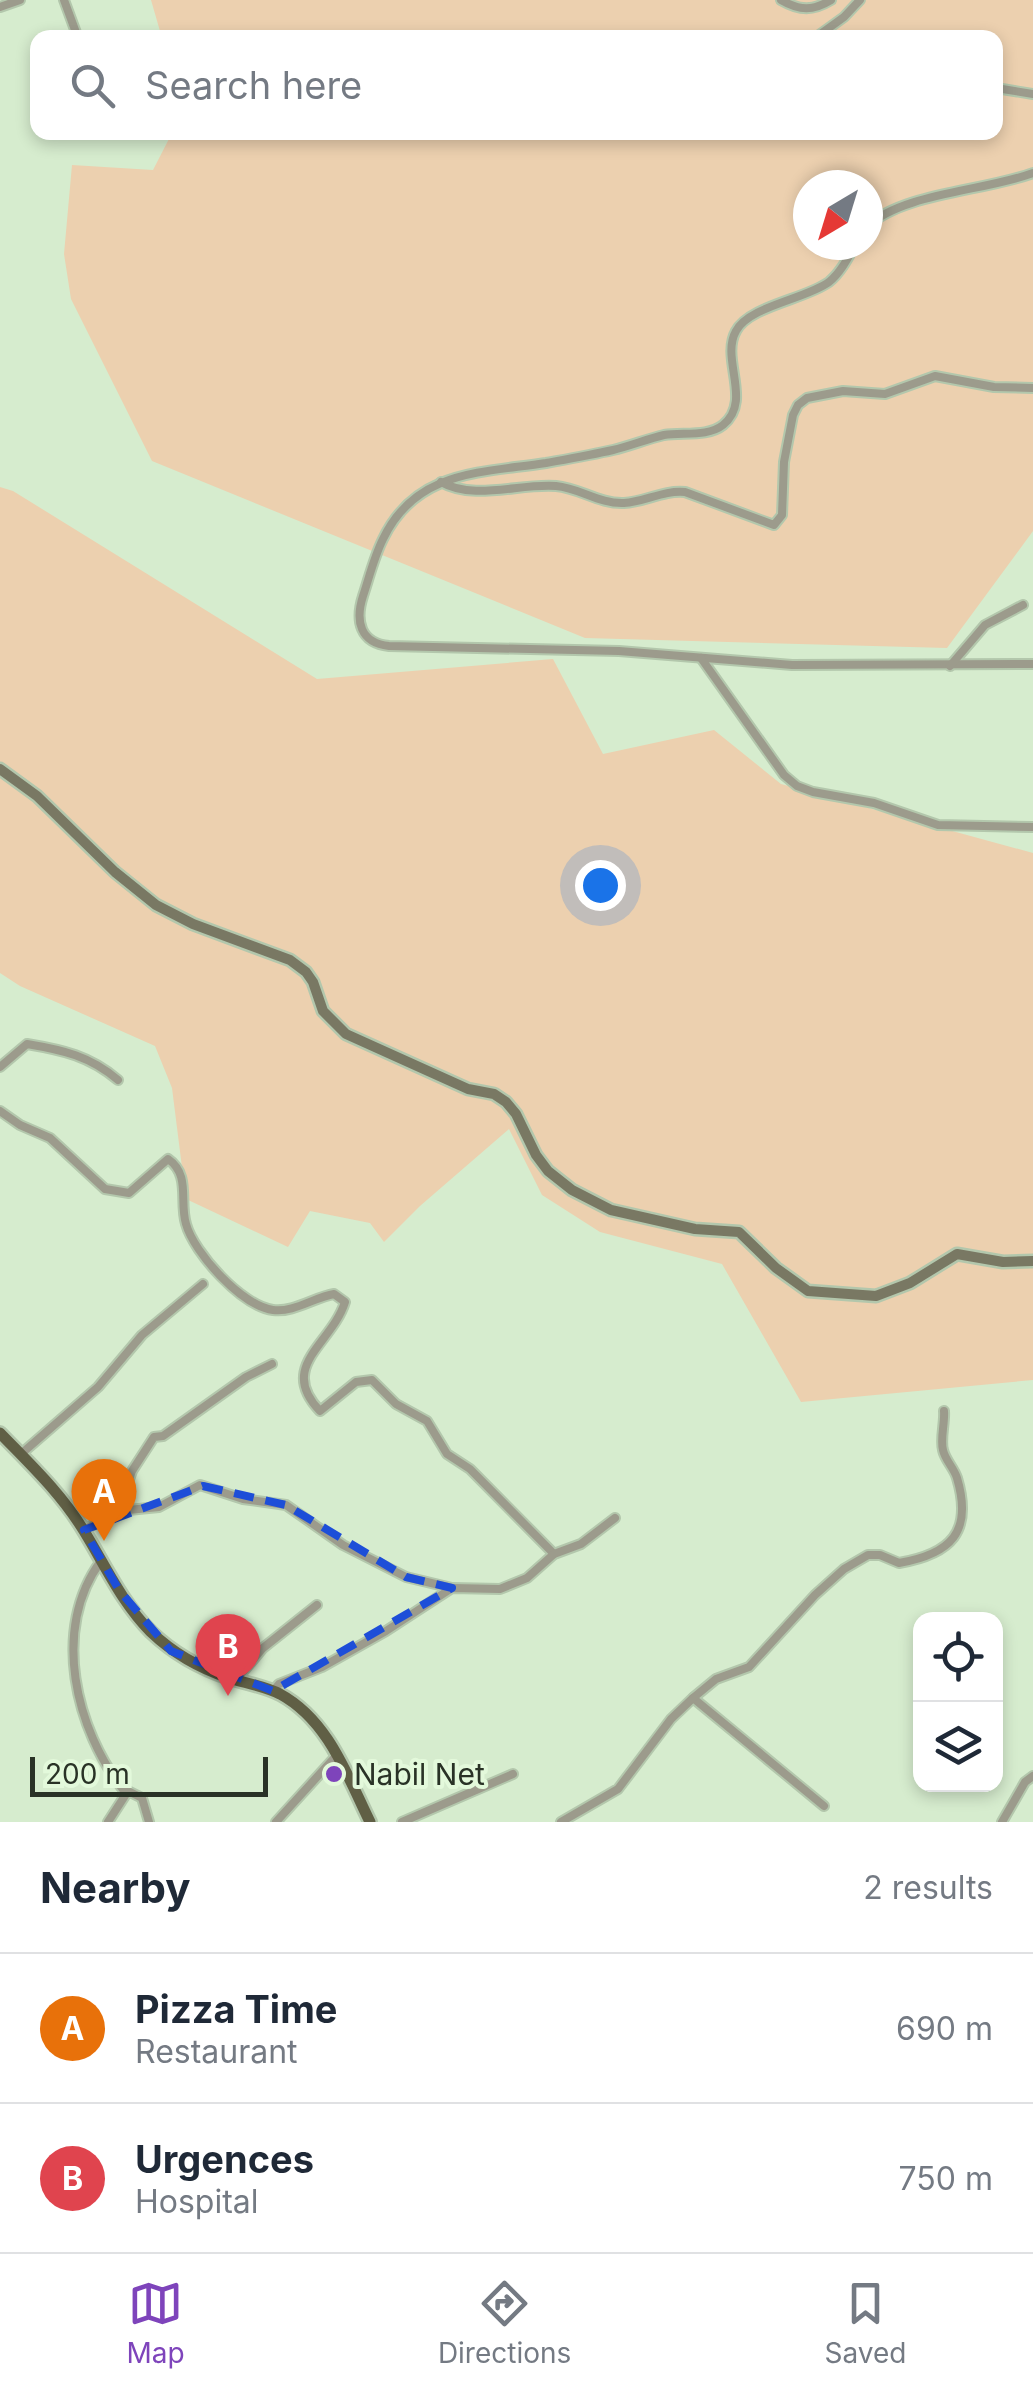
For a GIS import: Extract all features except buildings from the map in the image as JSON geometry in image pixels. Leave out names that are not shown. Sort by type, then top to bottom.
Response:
[{"type":"main road","points":[[0,1433],[46,1479],[148,1628],[171,1651],[197,1666],[273,1691],[306,1712],[337,1754],[370,1822]]},
{"type":"street","points":[[1,4],[20,0]]},
{"type":"street","points":[[64,0],[75,30]]},
{"type":"street","points":[[781,0],[810,9],[831,0]]},
{"type":"street","points":[[826,30],[860,0]]},
{"type":"street","points":[[1003,89],[1033,94]]},
{"type":"street","points":[[883,214],[904,204],[1000,185],[1033,173]]},
{"type":"street","points":[[847,260],[830,281],[739,326],[732,346],[735,406],[729,419],[718,428],[547,463],[460,474],[414,499],[382,540],[358,612],[360,627],[375,643],[413,647],[619,651],[792,664],[1033,664]]},
{"type":"street","points":[[441,482],[462,490],[560,486],[616,502],[641,500],[670,491],[685,492],[774,525],[782,515],[784,462],[793,416],[807,398],[842,391],[885,394],[935,376],[994,387],[1033,388]]},
{"type":"street","points":[[950,666],[985,626],[1024,606]]},
{"type":"street","points":[[701,658],[784,776],[797,786],[874,802],[938,825],[1033,827]]},
{"type":"street","points":[[0,769],[37,796],[156,906],[290,960],[306,972],[323,1011],[346,1034],[468,1090],[494,1094],[506,1102],[548,1171],[611,1210],[695,1229],[740,1232],[776,1268],[808,1291],[876,1296],[910,1283],[957,1254],[1003,1262],[1033,1261]]},
{"type":"street","points":[[0,1067],[27,1044],[64,1050],[96,1062],[118,1080]]},
{"type":"street","points":[[0,1111],[50,1138],[106,1189],[129,1193],[168,1158],[174,1162],[184,1185],[184,1220],[191,1238],[222,1277],[246,1298],[271,1310],[334,1294],[345,1302],[305,1367],[304,1389],[320,1412],[356,1382],[372,1380],[396,1404],[428,1421],[446,1454],[470,1469],[554,1554]]},
{"type":"street","points":[[21,1454],[98,1387],[142,1335],[203,1284]]},
{"type":"street","points":[[118,1510],[132,1470],[154,1437],[163,1436],[246,1376],[272,1364]]},
{"type":"street","points":[[561,1822],[618,1789],[693,1698],[716,1679],[749,1667],[844,1570],[868,1555],[899,1563],[948,1547],[958,1534],[960,1500],[956,1475],[942,1448],[944,1412]]},
{"type":"street","points":[[84,1530],[118,1510],[160,1506],[200,1485],[243,1498],[277,1502],[343,1545],[406,1577],[452,1588],[500,1590],[527,1578],[554,1554],[580,1544],[615,1518]]},
{"type":"street","points":[[101,1560],[88,1578],[78,1605],[73,1662],[85,1717],[112,1775],[125,1792],[142,1798],[149,1822]]},
{"type":"street","points":[[273,1691],[279,1684],[322,1667],[370,1640],[452,1588]]},
{"type":"street","points":[[236,1680],[263,1648],[318,1605]]},
{"type":"street","points":[[693,1698],[824,1806]]},
{"type":"street","points":[[276,1822],[337,1754]]},
{"type":"street","points":[[402,1822],[513,1774]]},
{"type":"street","points":[[1002,1822],[1025,1782],[1033,1776]]},
{"type":"street","points":[[108,1822],[125,1792]]},
{"type":"street","points":[[286,1813],[292,1822]]},
{"type":"highlighted area","points":[[203,1486],[286,1505],[406,1577],[452,1588],[273,1691],[171,1651],[119,1590],[84,1530]]},
{"type":"shaded area","points":[[151,0],[1033,0],[1033,531],[947,648],[585,638],[152,461],[71,299],[64,254],[72,165],[153,170],[168,140],[1003,140],[1003,30],[160,30]]},
{"type":"shaded area","points":[[0,487],[13,491],[317,679],[553,659],[603,754],[714,730],[781,784],[1033,853],[1033,1380],[801,1402],[722,1264],[600,1232],[542,1195],[509,1129],[384,1242],[370,1223],[310,1211],[288,1247],[186,1199],[172,1088],[155,1046],[20,986],[0,973]]},
{"type":"place","name":"Pizza Time","points":[[104,1541]]},
{"type":"place","name":"Urgences","points":[[228,1696]]},
{"type":"place","name":"Nabil Net","points":[[334,1774]]}]
